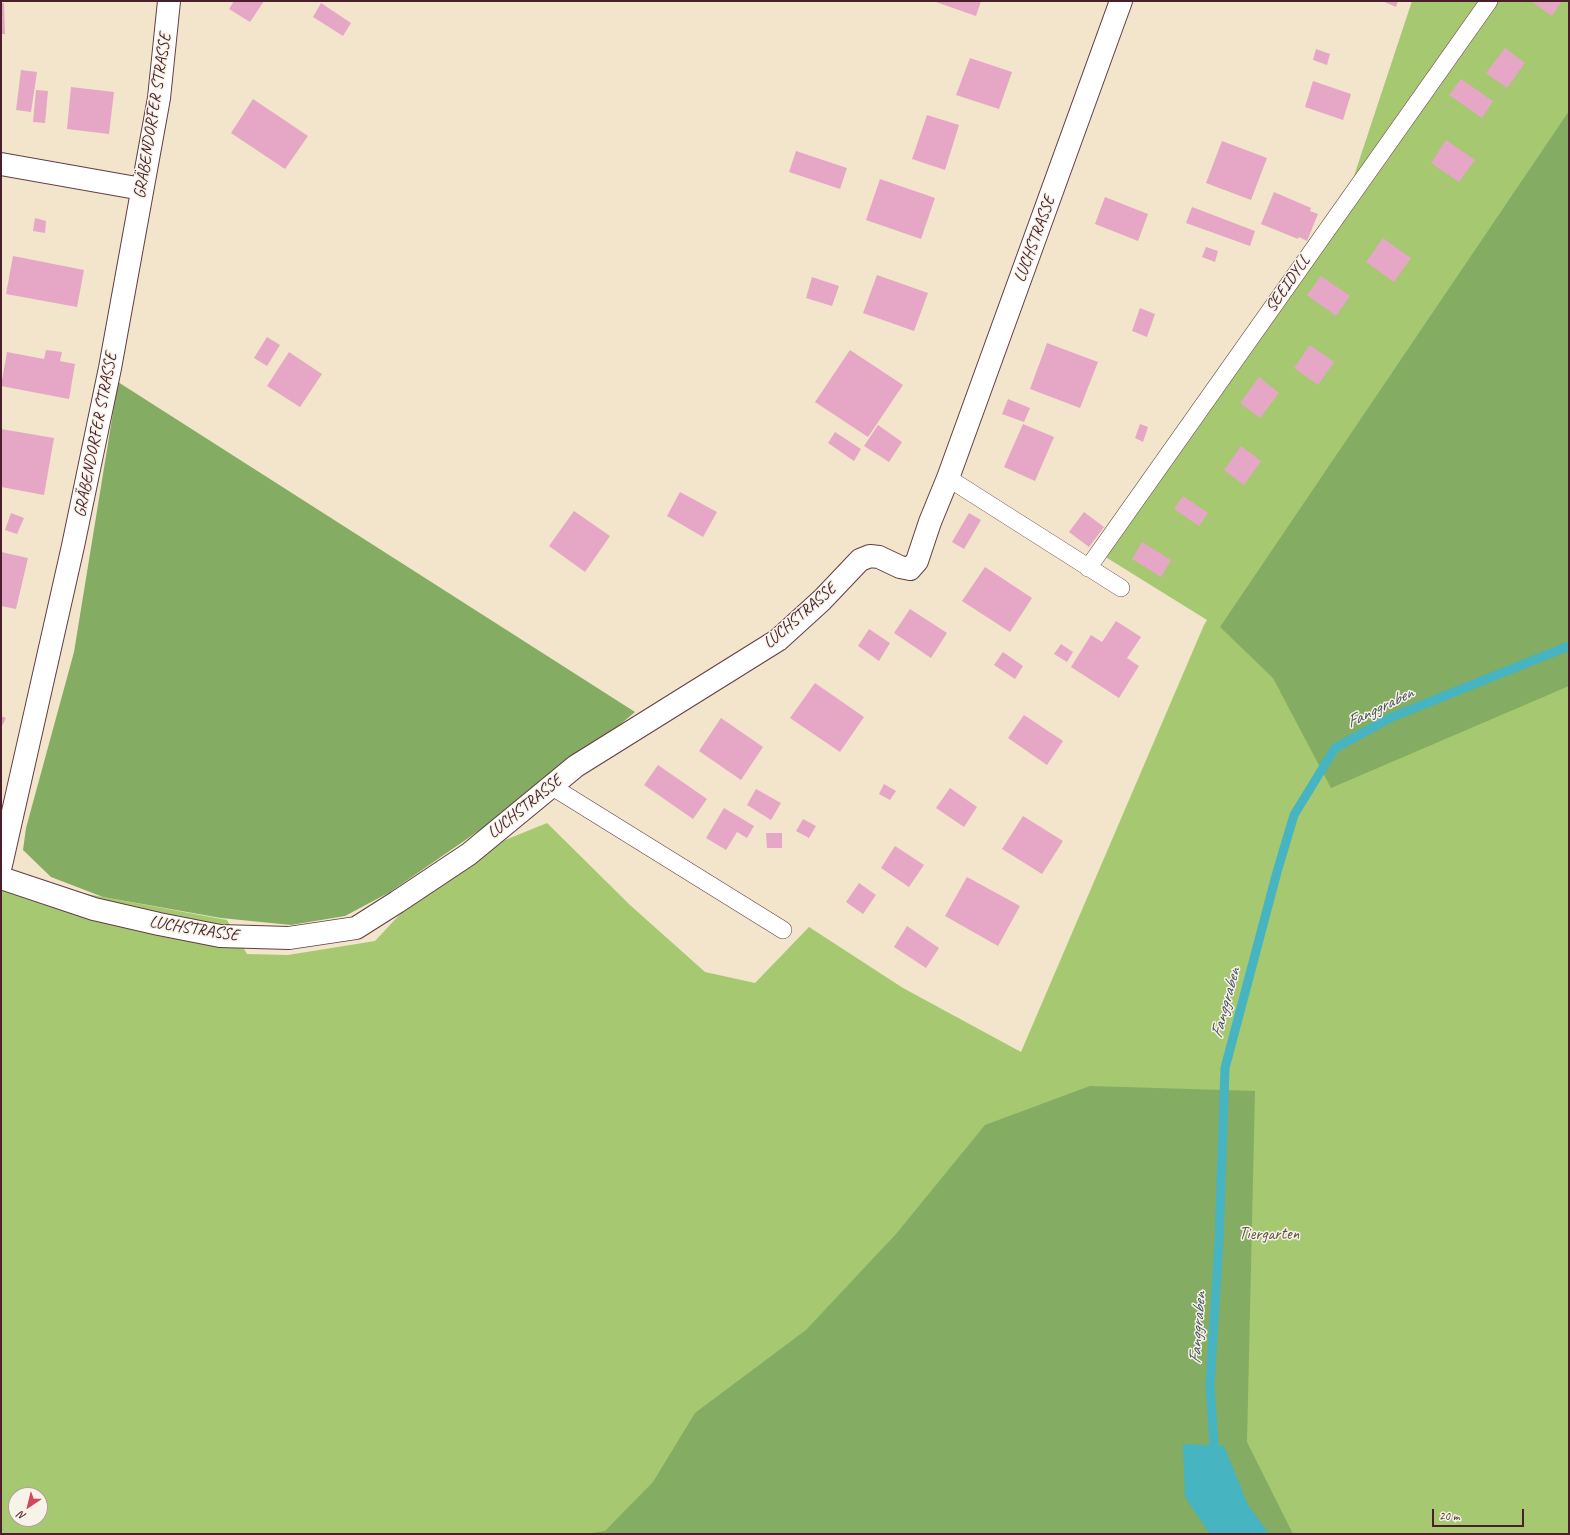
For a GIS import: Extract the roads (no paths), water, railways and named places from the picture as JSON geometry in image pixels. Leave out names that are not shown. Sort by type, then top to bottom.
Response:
[{"type":"street","name":"GRÄBENDORFER STRASSE","points":[[1,865],[73,546],[110,368],[159,98],[169,1]]},
{"type":"street","name":"LUCHSTRASSE","points":[[1,878],[94,909],[220,936],[289,938],[356,928],[469,854],[576,766],[778,640],[822,600],[860,560],[870,556],[879,557],[900,567],[910,569],[917,561],[930,522],[948,478],[1121,1]]},
{"type":"street","points":[[1,164],[142,189]]},
{"type":"lane","name":"SEEIDYLL","points":[[1088,568],[1489,1]]},
{"type":"lane","points":[[948,478],[1121,588]]},
{"type":"lane","points":[[551,786],[783,930]]},
{"type":"water","points":[[1183,1444],[1224,1446],[1248,1505],[1269,1534],[1210,1534],[1185,1497]]},
{"type":"waterway","name":"Fanggraben","points":[[1215,1457],[1210,1386],[1219,1241],[1225,1068],[1277,872],[1294,815],[1335,748],[1392,717],[1569,646]]},
{"type":"park label","name":"Tiergarten","points":[[1269,1235]]}]
